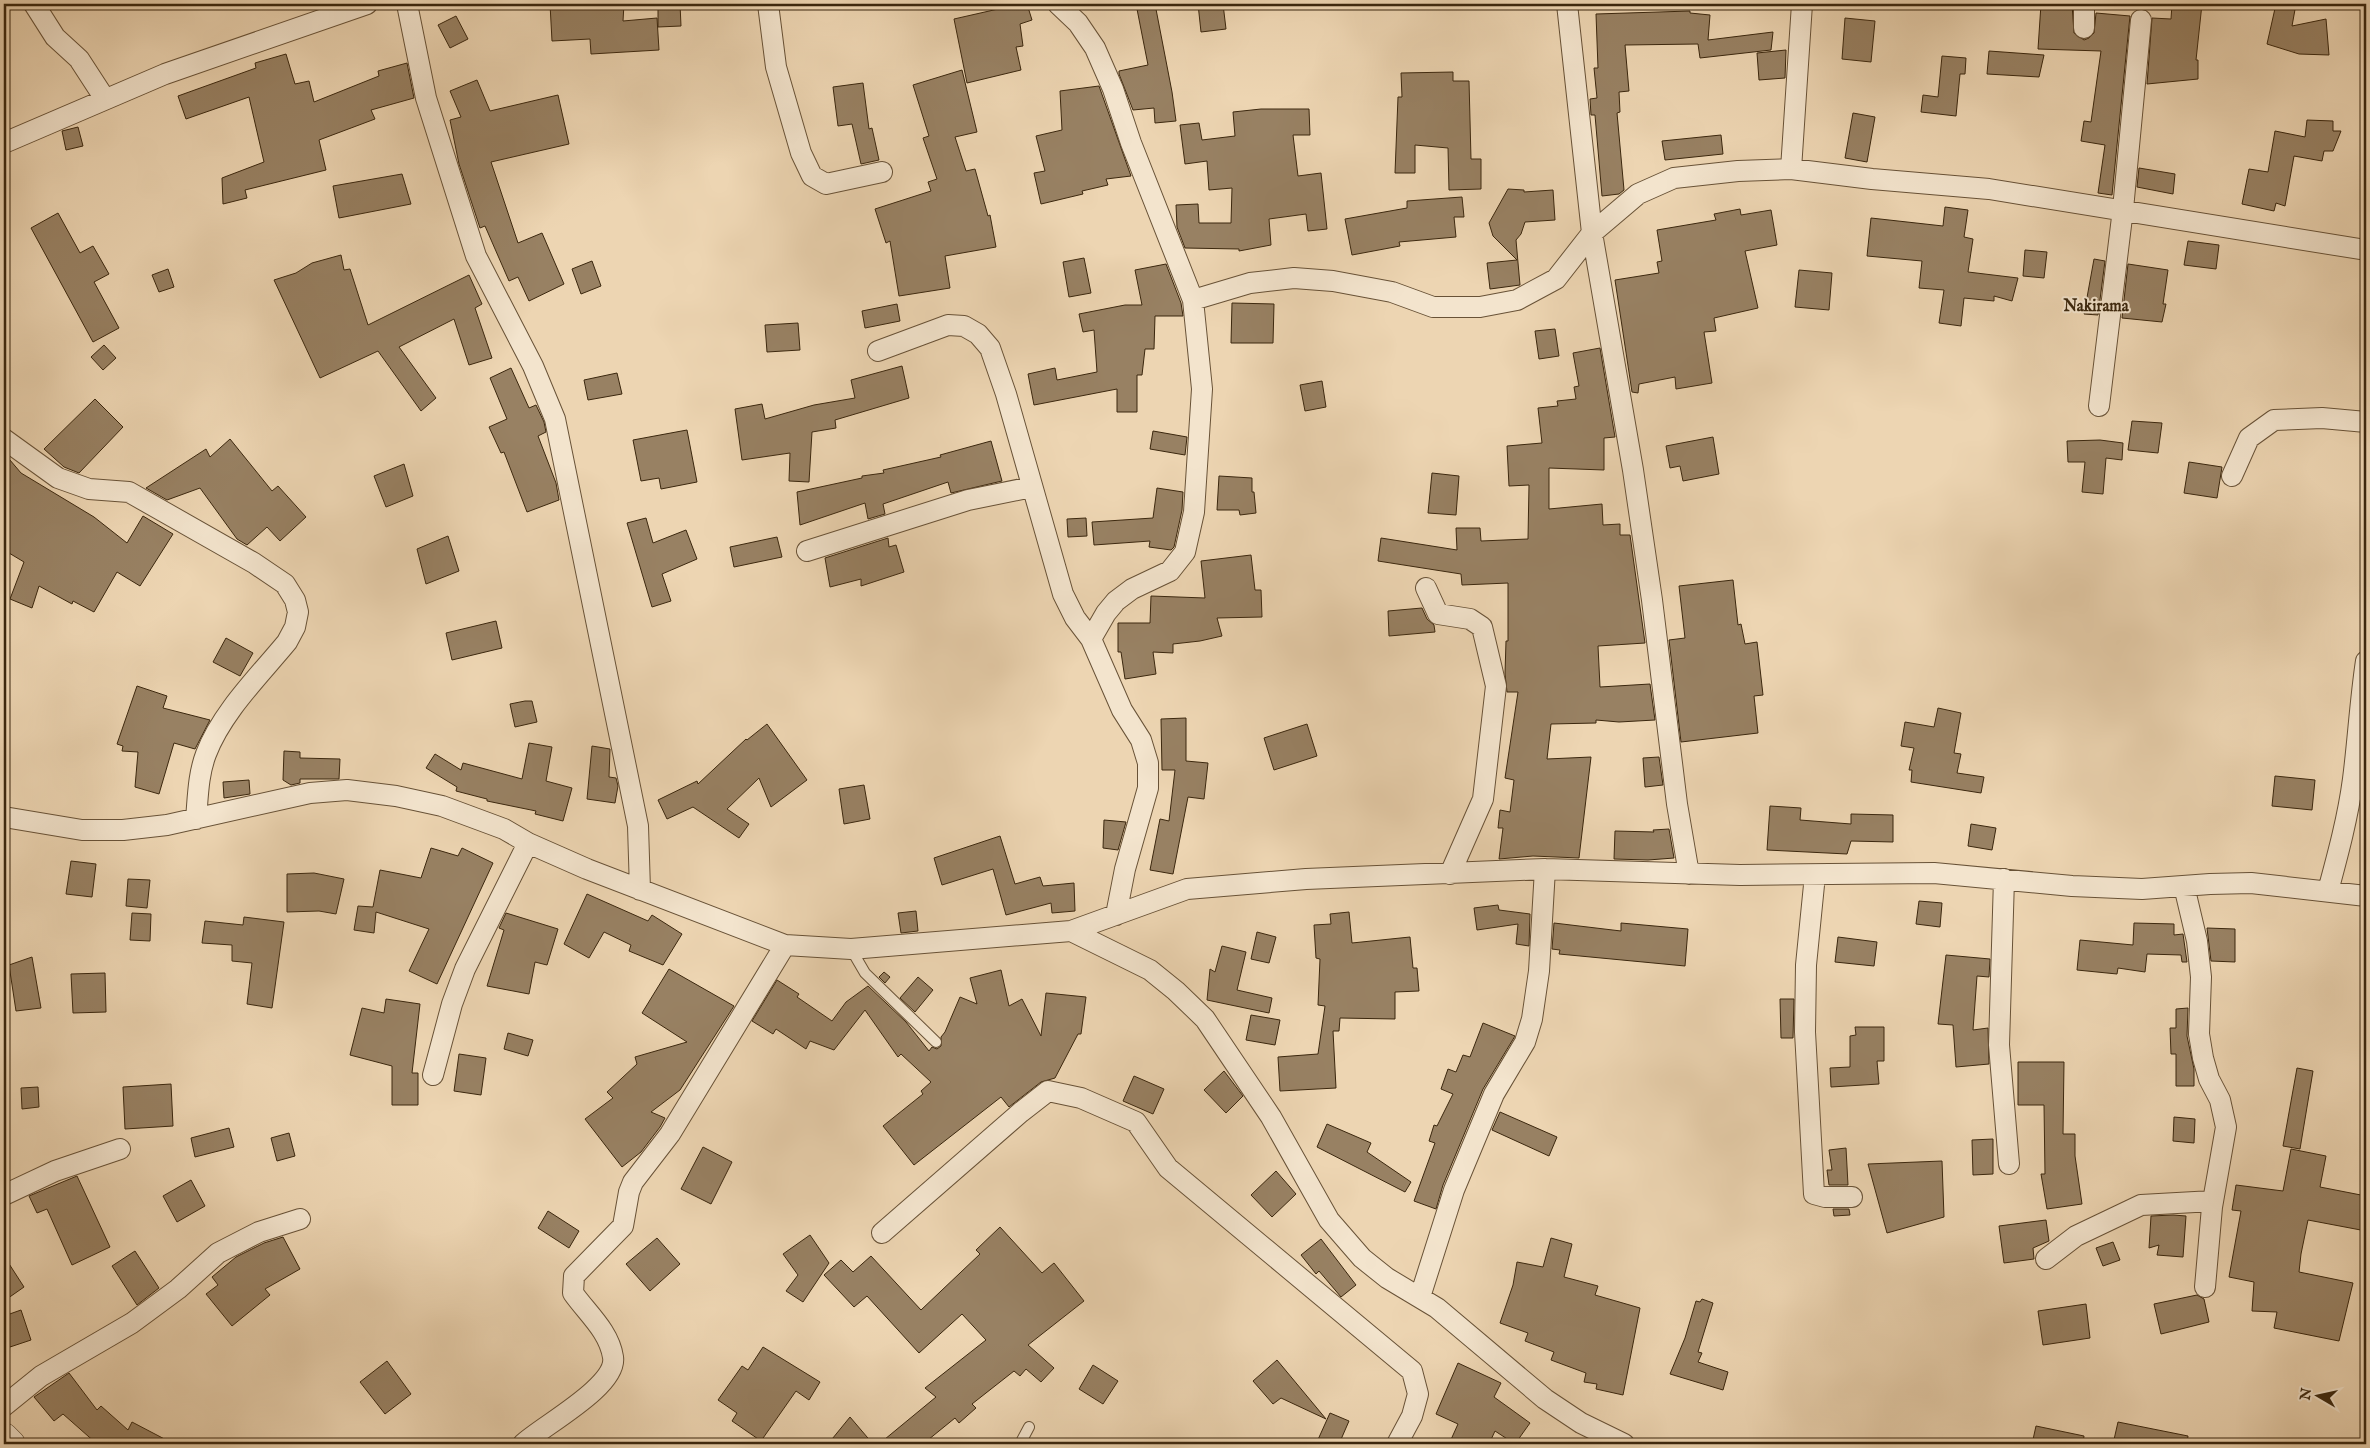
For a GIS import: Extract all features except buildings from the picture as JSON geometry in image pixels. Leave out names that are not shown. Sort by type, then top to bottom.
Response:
[{"type":"main road","points":[[4,1437],[10,1444]]},
{"type":"street","points":[[34,4],[55,37],[79,59],[105,99]]},
{"type":"street","points":[[4,143],[165,74],[367,4]]},
{"type":"street","points":[[407,4],[426,98],[476,256],[533,366],[555,419],[638,826],[640,890]]},
{"type":"street","points":[[768,4],[776,67],[801,153],[812,176],[826,184],[882,172]]},
{"type":"street","points":[[1058,4],[1078,23],[1095,48],[1113,89],[1131,143],[1193,300],[1202,389],[1194,512],[1184,552],[1170,571],[1132,589],[1116,601],[1106,613],[1091,639]]},
{"type":"street","points":[[1567,4],[1592,233],[1633,470],[1677,804],[1689,874]]},
{"type":"street","points":[[1791,169],[1802,4]]},
{"type":"street","points":[[2084,4],[2084,28]]},
{"type":"street","points":[[2099,406],[2123,209],[2141,20]]},
{"type":"street","points":[[1193,300],[1250,283],[1294,278],[1333,281],[1392,292],[1433,307],[1480,307],[1517,300],[1556,279],[1592,233],[1638,194],[1674,178],[1738,170],[1791,169],[1872,179],[1989,189],[2123,209],[2366,250]]},
{"type":"street","points":[[878,351],[948,325],[964,326],[978,334],[990,348],[1063,594],[1074,618],[1091,639],[1122,710],[1141,740],[1148,763],[1147,794],[1125,870],[1116,915]]},
{"type":"street","points":[[2232,476],[2249,438],[2274,420],[2322,418],[2366,422]]},
{"type":"street","points":[[4,440],[58,478],[89,489],[129,492],[254,563],[285,584],[295,600],[298,612],[295,627],[287,642],[220,728],[206,754],[199,778],[196,819]]},
{"type":"street","points":[[807,551],[968,500],[1032,486]]},
{"type":"street","points":[[1426,588],[1438,614],[1470,619],[1482,627],[1496,686],[1483,799],[1450,874]]},
{"type":"street","points":[[2328,891],[2342,843],[2351,788],[2366,661]]},
{"type":"street","points":[[4,817],[82,830],[123,830],[167,825],[310,793],[347,790],[396,796],[442,806],[504,829],[528,843],[640,890],[785,945],[851,949],[1071,931],[1187,889],[1306,879],[1545,869],[1689,874],[1815,875],[1934,873],[2142,889],[2251,883],[2366,896]]},
{"type":"street","points":[[433,1074],[452,1004],[465,968],[528,843]]},
{"type":"street","points":[[1420,1297],[1454,1190],[1494,1094],[1525,1042],[1532,1019],[1539,971],[1545,869]]},
{"type":"street","points":[[1815,875],[1806,965],[1806,1023],[1814,1194],[1825,1197],[1852,1196]]},
{"type":"street","points":[[2004,879],[2000,1045],[2009,1164]]},
{"type":"street","points":[[2184,886],[2197,941],[2200,968],[2199,1034],[2203,1058],[2209,1079],[2220,1100],[2226,1128],[2213,1201],[2205,1287]]},
{"type":"street","points":[[1071,931],[1150,970],[1176,990],[1205,1019],[1271,1118],[1329,1220],[1362,1258],[1387,1278],[1420,1297],[1479,1342],[1546,1399],[1581,1422],[1624,1444]]},
{"type":"street","points":[[523,1444],[535,1432],[570,1410],[609,1375],[614,1358],[598,1323],[573,1293],[574,1276],[623,1226],[629,1192],[633,1182],[670,1134],[785,945]]},
{"type":"street","points":[[882,1233],[1021,1112],[1048,1091],[1081,1098],[1136,1122],[1168,1168],[1412,1371],[1418,1394],[1412,1416],[1398,1444]]},
{"type":"street","points":[[4,1195],[55,1171],[120,1149]]},
{"type":"street","points":[[2046,1259],[2076,1236],[2141,1205],[2213,1201]]},
{"type":"street","points":[[4,1406],[41,1376],[132,1323],[178,1289],[218,1253],[259,1232],[300,1218]]},
{"type":"lane","points":[[851,949],[865,973],[936,1042]]},
{"type":"lane","points":[[1020,1444],[1029,1427]]},
{"type":"district","name":"Nakirama","points":[[2096,305]]}]
